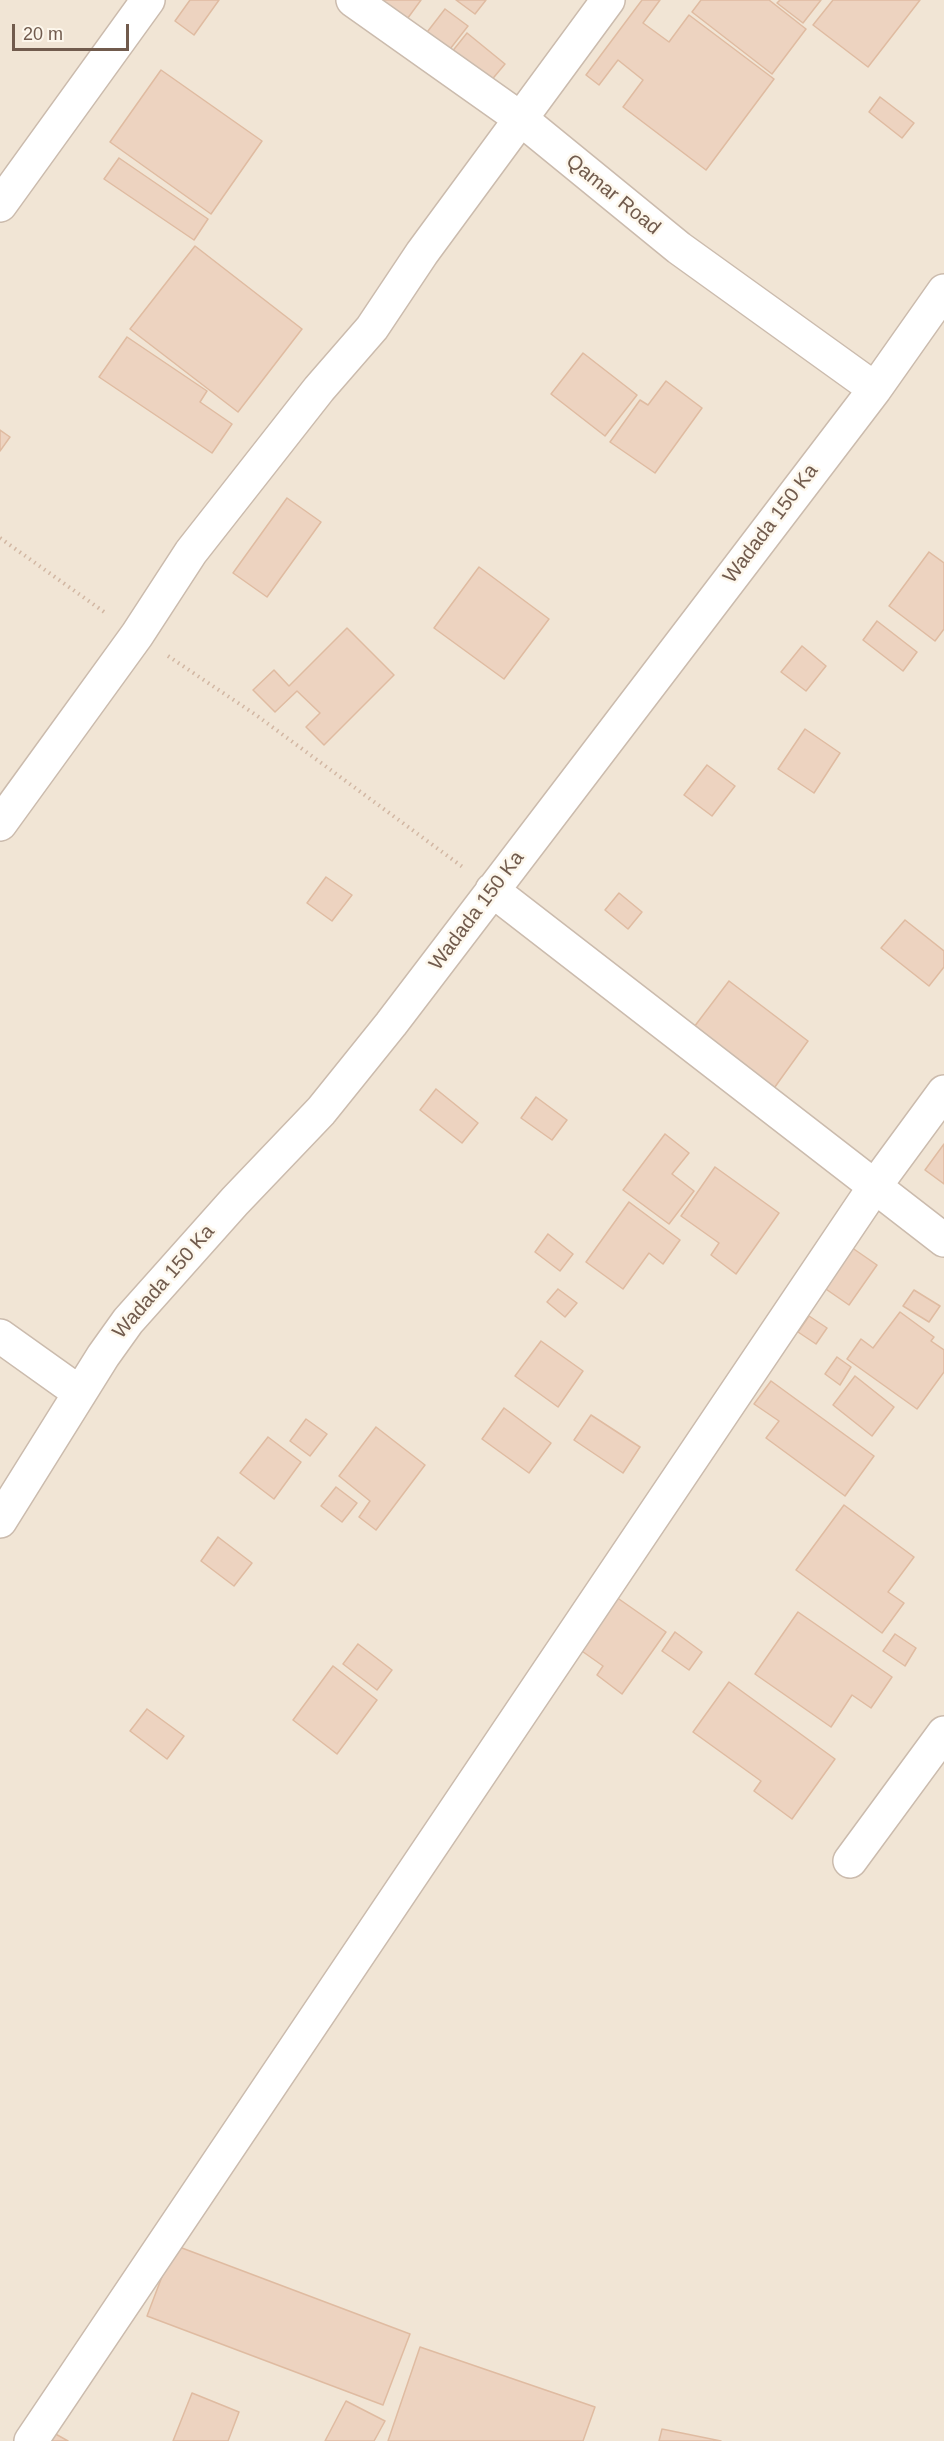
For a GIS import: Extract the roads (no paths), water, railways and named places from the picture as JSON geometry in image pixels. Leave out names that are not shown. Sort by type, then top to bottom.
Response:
[{"type":"street","points":[[0,205],[148,0]]},
{"type":"street","name":"Qamar Road","points":[[352,0],[521,119],[679,248],[875,389]]},
{"type":"street","points":[[0,824],[137,635],[191,552],[319,389],[372,328],[422,253],[608,0]]},
{"type":"street","name":"Wadada 150 Ka","points":[[0,1521],[103,1356],[128,1321],[235,1200],[321,1111],[391,1024],[875,389],[944,291]]},
{"type":"street","points":[[492,890],[944,1240]]},
{"type":"street","points":[[31,2441],[875,1186],[944,1092]]},
{"type":"street","points":[[0,1336],[80,1393]]},
{"type":"street","points":[[850,1861],[944,1733]]}]
